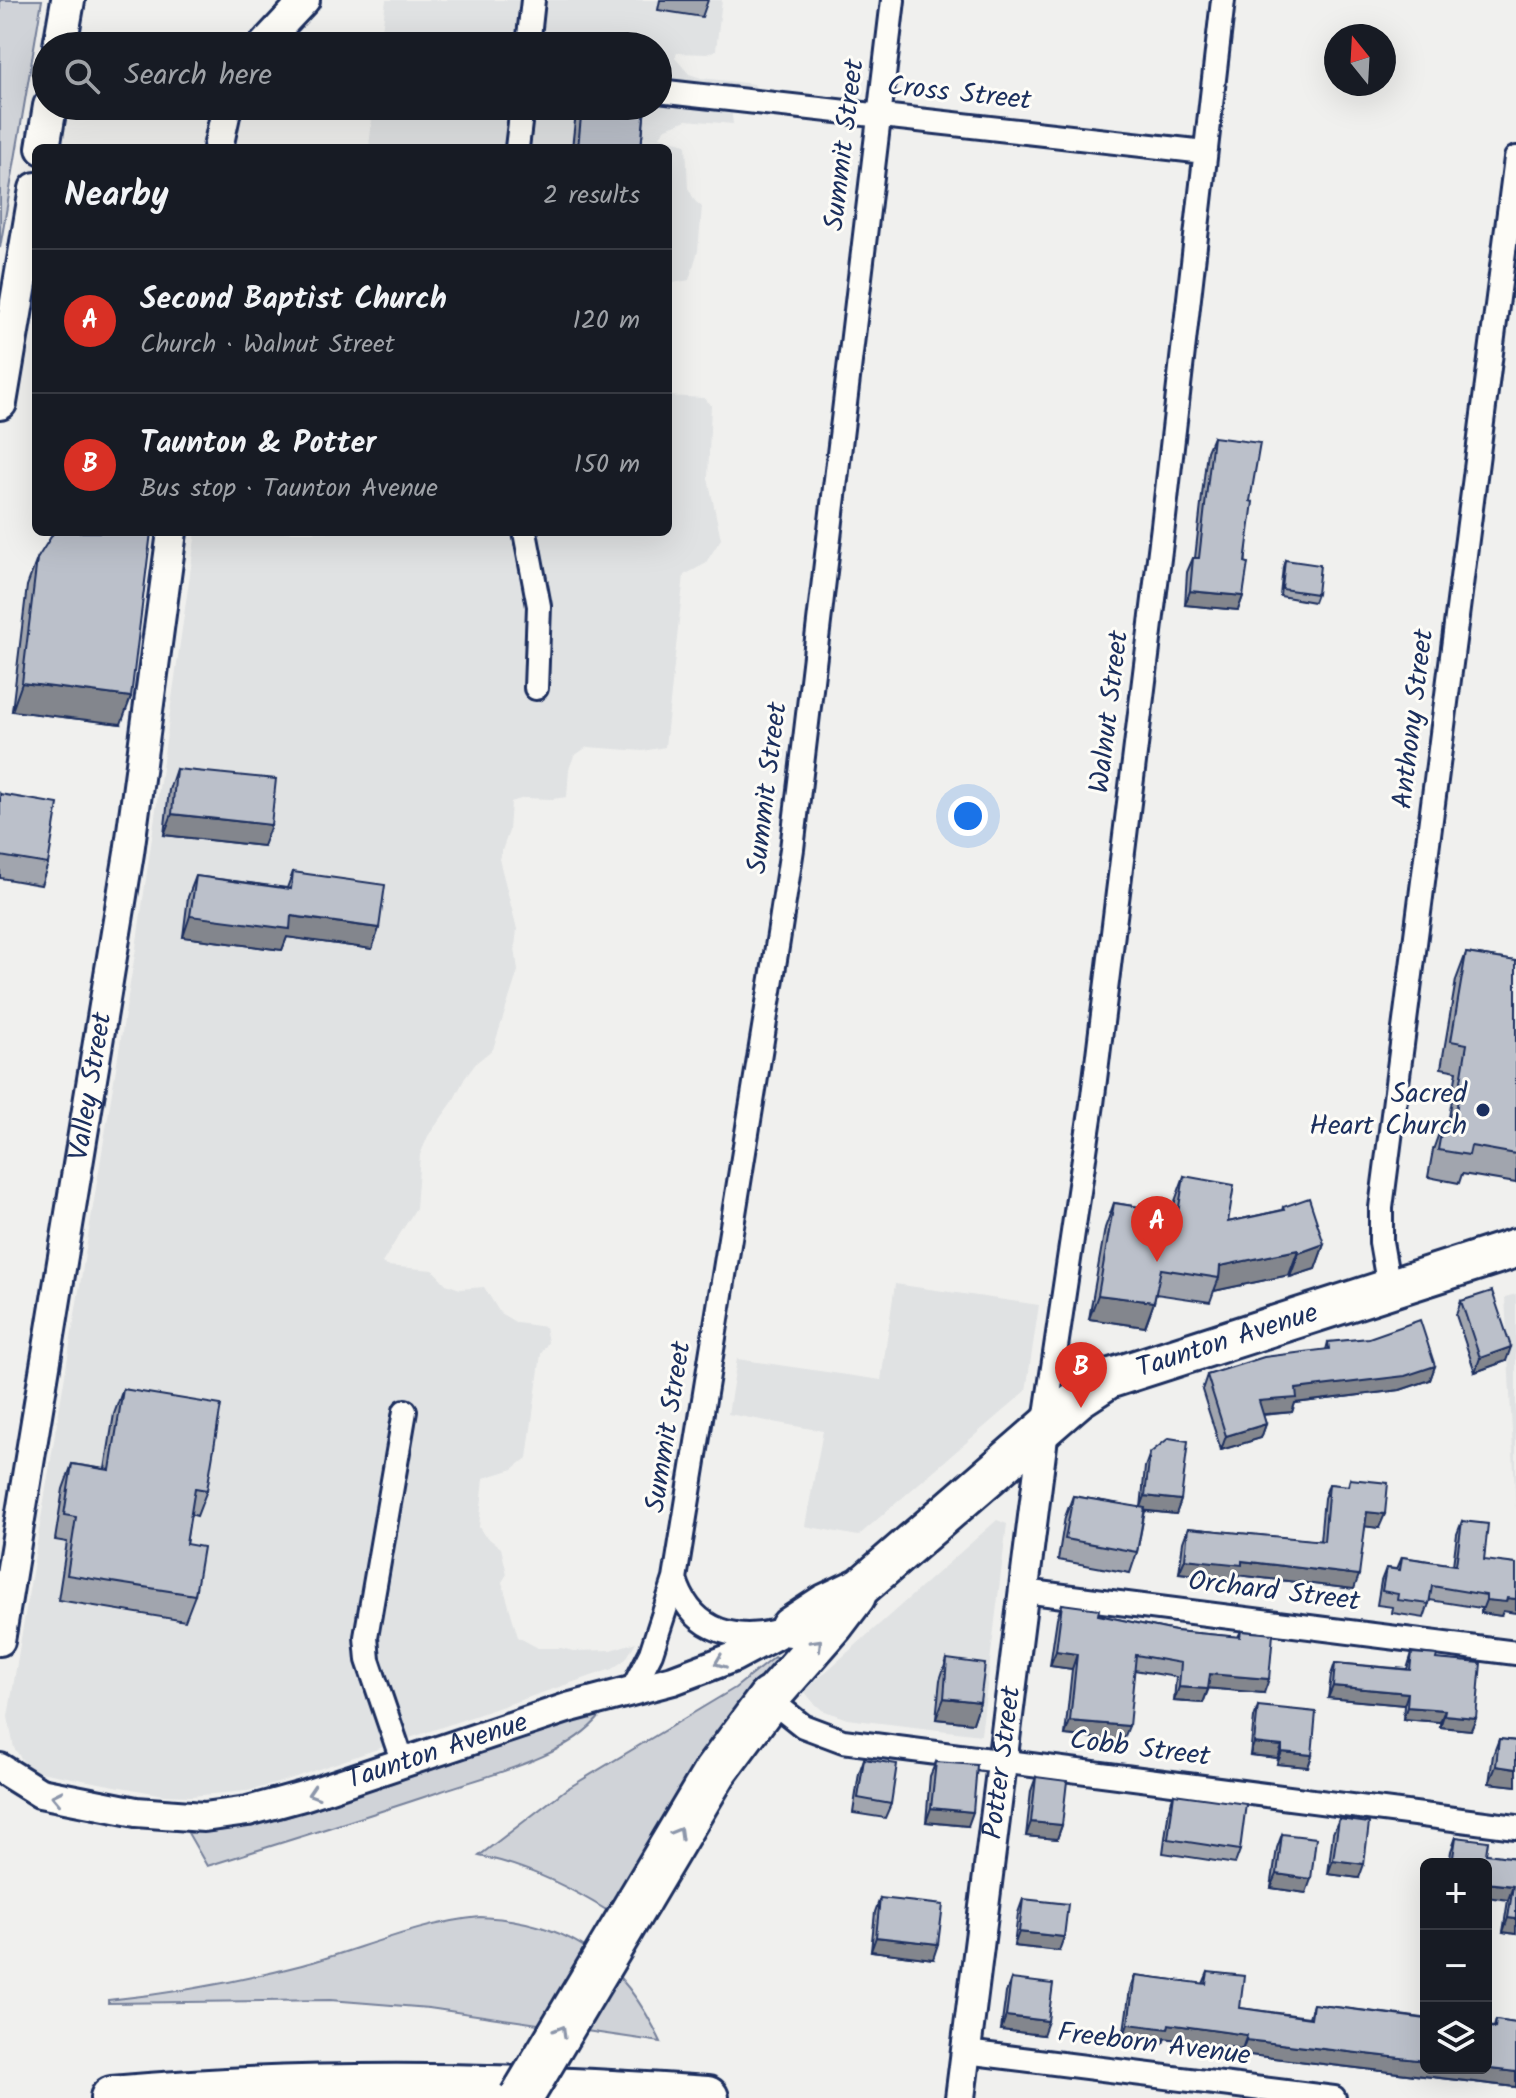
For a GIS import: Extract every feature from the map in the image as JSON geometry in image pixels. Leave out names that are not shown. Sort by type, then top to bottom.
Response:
[{"type":"highway","name":"Taunton Avenue","points":[[769,1699],[834,1625],[861,1587],[1093,1388],[1122,1372],[1516,1248]]},
{"type":"highway","name":"Taunton Avenue","points":[[790,1627],[825,1604],[861,1587]]},
{"type":"highway","points":[[521,2098],[709,1781],[769,1699]]},
{"type":"highway","points":[[112,2098],[273,2087],[409,2085],[557,2088],[707,2098]]},
{"type":"main road","points":[[62,32],[68,0]]},
{"type":"main road","points":[[44,144],[48,120]]},
{"type":"main road","points":[[0,403],[32,239]]},
{"type":"street","points":[[275,32],[305,0]]},
{"type":"street","points":[[530,32],[533,0]]},
{"type":"street","name":"Summit Street","points":[[631,1692],[655,1642],[675,1579],[790,861],[893,0]]},
{"type":"street","name":"Walnut Street","points":[[1044,1429],[1092,1104],[1223,0]]},
{"type":"street","name":"Cross Street","points":[[672,93],[1205,152]]},
{"type":"street","points":[[219,144],[224,120]]},
{"type":"street","points":[[517,144],[520,120]]},
{"type":"street","name":"Anthony Street","points":[[1389,1288],[1381,1242],[1381,1208],[1516,158]]},
{"type":"street","name":"Valley Street","points":[[0,1641],[129,853],[171,536]]},
{"type":"street","points":[[526,536],[539,606],[536,688]]},
{"type":"street","points":[[403,1763],[371,1671],[366,1637],[405,1411]]},
{"type":"street","name":"Potter Street","points":[[963,2076],[1044,1429]]},
{"type":"street","points":[[675,1579],[683,1602],[700,1621],[712,1628],[750,1635],[790,1627]]},
{"type":"street","name":"Orchard Street","points":[[1024,1591],[1516,1653]]},
{"type":"street","name":"Taunton Avenue","points":[[0,1768],[27,1787],[53,1797],[160,1815],[204,1817],[275,1805],[567,1708],[631,1692],[715,1665],[790,1627]]},
{"type":"street","name":"Cobb Street","points":[[769,1699],[803,1726],[827,1737],[1516,1827]]},
{"type":"street","name":"Freeborn Avenue","points":[[963,2076],[1334,2098]]},
{"type":"shaded area","points":[[0,0],[42,0],[37,32],[32,32],[32,59],[0,248]]},
{"type":"shaded area","points":[[386,0],[722,0],[716,50],[707,54],[677,53],[675,58],[689,74],[754,84],[756,89],[745,103],[731,107],[733,124],[686,120],[664,129],[660,137],[686,144],[688,188],[702,207],[698,251],[689,280],[672,283],[672,144],[369,144],[372,120],[672,120],[672,32],[382,32]]},
{"type":"shaded area","points":[[672,396],[704,398],[711,405],[708,478],[721,539],[705,564],[684,575],[665,747],[643,751],[587,747],[574,756],[569,769],[567,797],[524,798],[511,802],[509,831],[499,859],[517,929],[515,947],[518,971],[493,1049],[477,1062],[465,1078],[452,1103],[428,1136],[420,1155],[416,1208],[382,1263],[433,1270],[446,1284],[460,1289],[484,1287],[500,1313],[517,1323],[545,1327],[548,1342],[541,1354],[527,1458],[513,1469],[484,1478],[479,1527],[501,1548],[507,1574],[502,1582],[518,1637],[538,1648],[573,1651],[611,1650],[636,1642],[626,1659],[612,1669],[247,1791],[164,1795],[29,1770],[14,1748],[8,1717],[136,948],[195,536],[672,536]]},
{"type":"shaded area","points":[[895,1284],[1039,1305],[1026,1391],[858,1536],[805,1526],[823,1431],[728,1414],[737,1359],[881,1380]]},
{"type":"shaded area","points":[[1516,1294],[1516,1510],[1505,1297]]},
{"type":"shaded area","points":[[997,1520],[1007,1524],[981,1735],[847,1719],[822,1710],[813,1702],[804,1691]]},
{"type":"shaded area","points":[[774,1657],[778,1661],[608,1911],[546,1878],[479,1856],[565,1790],[735,1688]]},
{"type":"shaded area","points":[[598,1712],[601,1715],[568,1743],[526,1763],[207,1866],[188,1833],[218,1831],[284,1818]]},
{"type":"shaded area","points":[[480,1917],[541,1927],[567,1937],[590,1951],[611,1968],[629,1989],[661,2042],[429,2008],[330,2000],[108,2003],[108,2000],[254,1977],[434,1925]]},
{"type":"building","points":[[581,120],[644,120],[641,144],[578,144]]},
{"type":"building","points":[[1213,437],[1260,443],[1250,501],[1253,502],[1243,596],[1190,591],[1193,558],[1199,558]]},
{"type":"building","points":[[51,536],[151,536],[131,697],[22,683],[37,559]]},
{"type":"building","points":[[1285,560],[1320,565],[1317,594],[1282,589]]},
{"type":"building","points":[[176,769],[276,779],[271,825],[172,814]]},
{"type":"building","points":[[0,794],[58,804],[48,864],[0,856]]},
{"type":"building","points":[[293,872],[385,885],[379,928],[291,916],[290,929],[190,916],[196,876],[291,889]]},
{"type":"building","name":"Sacred Heart Church","points":[[1466,953],[1516,961],[1516,1154],[1471,1146],[1469,1155],[1438,1150],[1443,1122],[1454,1124],[1467,1044],[1451,1041]]},
{"type":"building","points":[[1184,1176],[1234,1185],[1228,1222],[1284,1210],[1283,1207],[1309,1198],[1324,1244],[1299,1253],[1298,1250],[1220,1266],[1219,1278],[1161,1269],[1154,1302],[1098,1295],[1114,1203],[1178,1213]]},
{"type":"building","points":[[1492,1291],[1511,1347],[1480,1358],[1461,1301]]},
{"type":"building","points":[[1420,1320],[1435,1366],[1405,1376],[1296,1389],[1297,1398],[1259,1401],[1266,1424],[1226,1436],[1207,1375],[1264,1357],[1329,1349],[1328,1342],[1369,1338]]},
{"type":"building","points":[[123,1389],[221,1405],[207,1490],[195,1488],[186,1544],[203,1547],[195,1595],[67,1575],[76,1517],[64,1515],[72,1464],[110,1470]]},
{"type":"building","points":[[1169,1438],[1188,1441],[1181,1500],[1145,1496],[1150,1453]]},
{"type":"building","points":[[1350,1479],[1388,1483],[1385,1514],[1367,1512],[1359,1575],[1242,1561],[1242,1565],[1185,1559],[1188,1528],[1324,1541],[1329,1484],[1349,1486]]},
{"type":"building","points":[[1073,1496],[1145,1508],[1137,1552],[1065,1539]]},
{"type":"building","points":[[1462,1521],[1488,1524],[1484,1560],[1516,1564],[1516,1599],[1507,1598],[1506,1602],[1486,1600],[1486,1595],[1432,1586],[1429,1604],[1397,1600],[1398,1594],[1382,1591],[1386,1568],[1400,1570],[1402,1557],[1456,1565]]},
{"type":"building","points":[[1062,1604],[1099,1609],[1098,1615],[1175,1631],[1240,1637],[1241,1631],[1273,1634],[1269,1679],[1210,1674],[1208,1689],[1179,1687],[1181,1663],[1136,1655],[1129,1726],[1070,1721],[1077,1654],[1056,1651]]},
{"type":"building","points":[[1412,1653],[1437,1655],[1436,1659],[1481,1663],[1476,1718],[1444,1715],[1445,1710],[1407,1707],[1408,1693],[1333,1686],[1335,1663],[1410,1670]]},
{"type":"building","points":[[947,1659],[985,1664],[980,1702],[944,1698]]},
{"type":"building","points":[[1258,1706],[1316,1712],[1312,1755],[1282,1752],[1282,1746],[1254,1743]]},
{"type":"building","points":[[1499,1739],[1516,1741],[1516,1769],[1496,1766]]},
{"type":"building","points":[[864,1759],[897,1764],[891,1804],[858,1798]]},
{"type":"building","points":[[936,1762],[977,1765],[973,1812],[931,1808]]},
{"type":"building","points":[[1036,1777],[1067,1781],[1062,1825],[1031,1822]]},
{"type":"building","points":[[1174,1794],[1246,1804],[1240,1850],[1168,1839]]},
{"type":"building","points":[[1339,1819],[1369,1823],[1364,1864],[1333,1860]]},
{"type":"building","points":[[1282,1834],[1316,1838],[1311,1879],[1277,1874]]},
{"type":"building","points":[[1456,1837],[1488,1841],[1486,1854],[1516,1858],[1516,1919],[1508,1918],[1513,1886],[1492,1884],[1492,1858],[1453,1858]]},
{"type":"building","points":[[880,1898],[943,1905],[938,1944],[876,1937]]},
{"type":"building","points":[[1023,1899],[1068,1904],[1064,1937],[1019,1932]]},
{"type":"building","points":[[1208,1972],[1244,1976],[1240,2008],[1311,2018],[1313,2004],[1420,2018],[1420,2060],[1246,2040],[1247,2035],[1169,2024],[1168,2029],[1128,2024],[1135,1975],[1206,1984]]},
{"type":"building","points":[[1011,1979],[1053,1984],[1048,2021],[1006,2016]]},
{"type":"building","points":[[1496,2020],[1516,2023],[1516,2072],[1492,2069],[1492,2027],[1495,2028]]},
{"type":"place","name":"Sacred Heart Church","points":[[1483,1110]]},
{"type":"place","name":"Second Baptist Church","points":[[1157,1262]]},
{"type":"place","name":"Taunton & Potter","points":[[1081,1408]]}]
